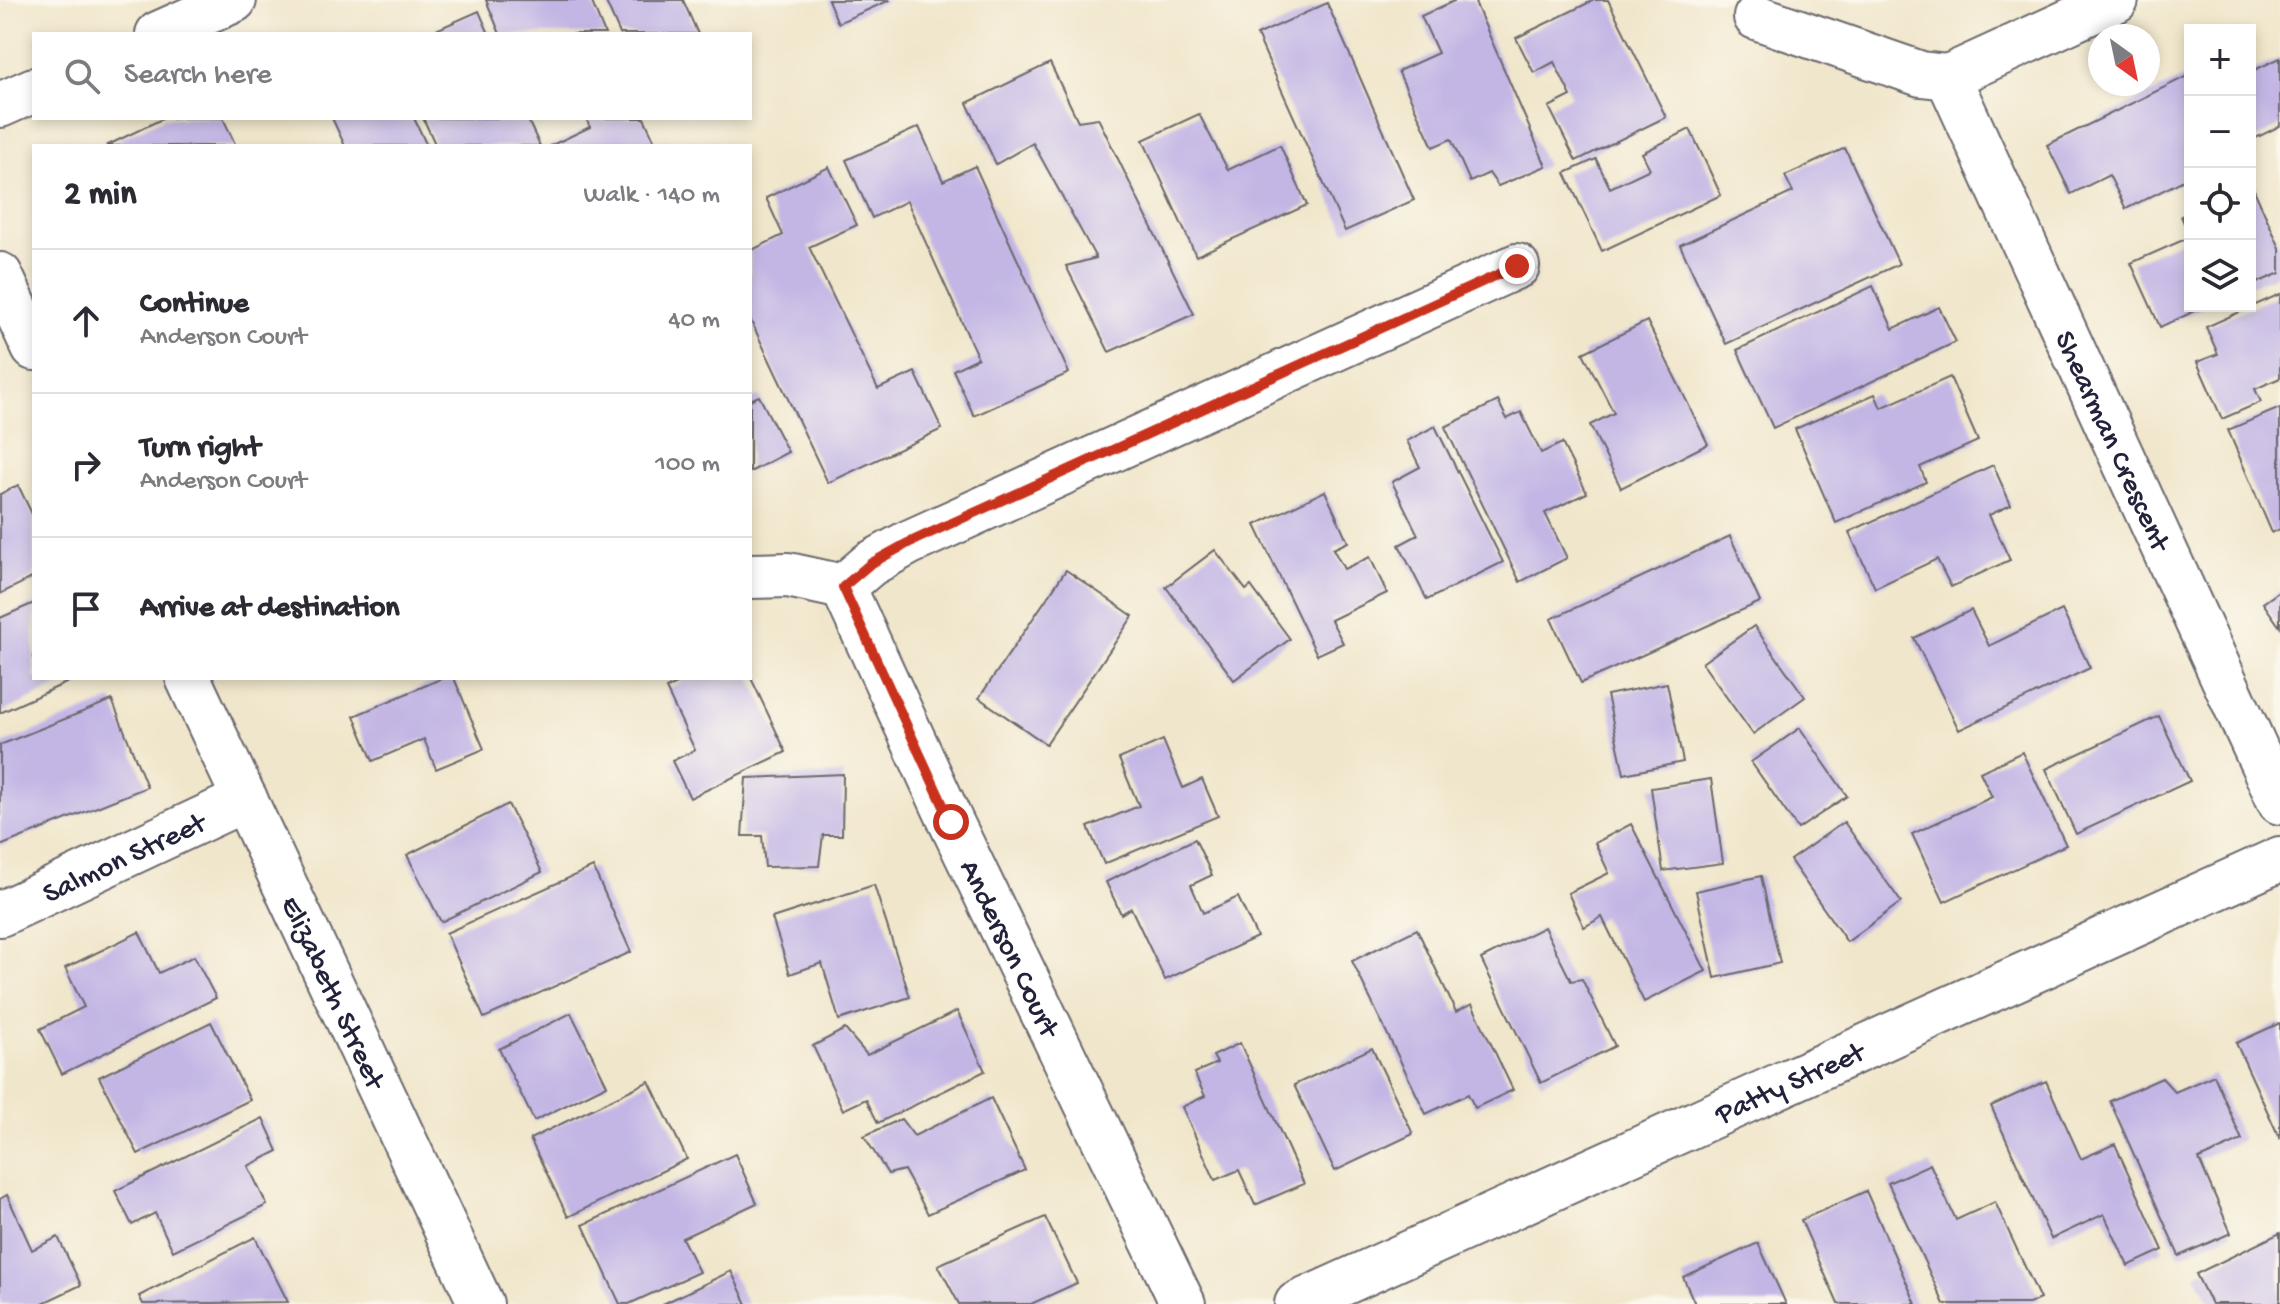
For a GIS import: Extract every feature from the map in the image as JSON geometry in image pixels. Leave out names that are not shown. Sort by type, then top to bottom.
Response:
[{"type":"street","points":[[162,32],[234,0]]},
{"type":"street","points":[[1756,17],[1921,74],[1948,77],[2116,0]]},
{"type":"street","name":"Shearman Crescent","points":[[1948,77],[2280,802]]},
{"type":"street","points":[[0,105],[32,91]]},
{"type":"street","points":[[752,576],[788,575],[843,587],[870,564],[908,543],[1517,266]]},
{"type":"street","points":[[0,275],[32,344]]},
{"type":"street","name":"Anderson Court","points":[[843,587],[951,822],[1183,1304]]},
{"type":"street","name":"Elizabeth Street","points":[[189,680],[481,1304]]},
{"type":"street","name":"Salmon Street","points":[[0,914],[245,799]]},
{"type":"street","name":"Patty Street","points":[[1297,1304],[2280,859]]},
{"type":"building","points":[[486,0],[591,0],[604,32],[499,32]]},
{"type":"building","points":[[605,0],[683,0],[697,32],[619,32]]},
{"type":"building","points":[[828,0],[890,0],[838,23]]},
{"type":"building","points":[[1456,0],[1474,0],[1546,166],[1498,186],[1489,173],[1470,182],[1451,139],[1433,147],[1398,71],[1438,53],[1421,16]]},
{"type":"building","points":[[1594,0],[1608,0],[1666,117],[1576,161],[1549,107],[1571,96],[1554,62],[1534,73],[1516,38]]},
{"type":"building","points":[[1327,3],[1414,200],[1345,231],[1257,35]]},
{"type":"building","points":[[479,11],[488,32],[432,32]]},
{"type":"building","points":[[2280,58],[2280,126],[2256,138],[2256,96],[2256,69]]},
{"type":"building","points":[[1050,63],[1078,121],[1098,118],[1194,314],[1109,352],[1066,266],[1096,258],[1033,143],[996,164],[967,103]]},
{"type":"building","points":[[2184,77],[2184,180],[2126,209],[2109,175],[2071,194],[2047,145],[2146,96],[2160,96],[2160,89]]},
{"type":"building","points":[[1199,114],[1228,170],[1280,145],[1307,205],[1196,256],[1143,140]]},
{"type":"building","points":[[160,120],[224,120],[235,144],[110,144]]},
{"type":"building","points":[[333,120],[415,120],[426,144],[344,144]]},
{"type":"building","points":[[424,120],[528,120],[539,144],[435,144]]},
{"type":"building","points":[[587,120],[645,120],[656,144],[554,144],[590,127]]},
{"type":"building","points":[[919,127],[943,181],[975,166],[1069,373],[974,416],[953,370],[978,358],[907,201],[872,218],[846,160]]},
{"type":"building","points":[[1690,129],[1721,195],[1602,251],[1565,173],[1596,159],[1610,188],[1650,169],[1642,153]]},
{"type":"building","points":[[1845,148],[1899,264],[1726,344],[1680,245],[1793,192],[1785,176]]},
{"type":"building","points":[[829,167],[857,225],[809,247],[878,389],[915,372],[942,429],[828,483],[752,323],[752,250],[783,235],[766,198]]},
{"type":"building","points":[[2256,194],[2280,248],[2280,273],[2256,283]]},
{"type":"building","points":[[2184,240],[2184,312],[2193,312],[2160,327],[2131,263]]},
{"type":"building","points":[[1873,286],[1893,329],[1939,307],[1956,342],[1773,428],[1737,350]]},
{"type":"building","points":[[2280,294],[2280,378],[2255,389],[2261,402],[2222,419],[2197,362],[2218,354],[2206,327],[2240,312],[2256,312],[2256,305]]},
{"type":"building","points":[[1647,321],[1708,444],[1621,488],[1590,425],[1614,413],[1583,353]]},
{"type":"building","points":[[1950,377],[1978,441],[1920,467],[1926,482],[1836,523],[1795,429],[1875,394],[1881,408]]},
{"type":"building","points":[[759,396],[788,452],[752,471],[752,399]]},
{"type":"building","points":[[1498,401],[1507,419],[1521,412],[1541,453],[1562,443],[1587,493],[1545,513],[1567,558],[1520,582],[1445,427]]},
{"type":"building","points":[[2280,408],[2280,529],[2272,533],[2228,430]]},
{"type":"building","points":[[1435,426],[1503,562],[1427,600],[1399,545],[1418,535],[1392,482],[1420,467],[1407,441]]},
{"type":"building","points":[[1993,465],[2011,505],[1989,515],[2010,560],[1951,587],[1937,559],[1875,588],[1849,532]]},
{"type":"building","points":[[18,485],[32,514],[32,578],[0,594],[0,494]]},
{"type":"building","points":[[1325,491],[1348,542],[1333,549],[1344,569],[1370,557],[1387,593],[1331,620],[1343,643],[1317,655],[1255,525]]},
{"type":"building","points":[[1730,536],[1760,602],[1581,683],[1551,619]]},
{"type":"building","points":[[1215,550],[1246,590],[1251,586],[1290,639],[1234,680],[1166,587]]},
{"type":"building","points":[[1066,570],[1133,616],[1046,744],[979,698]]},
{"type":"building","points":[[2280,591],[2280,627],[2263,603]]},
{"type":"building","points":[[32,604],[32,680],[73,680],[0,713],[0,618]]},
{"type":"building","points":[[1971,610],[1989,646],[2062,610],[2090,668],[1959,730],[1914,638]]},
{"type":"building","points":[[1754,626],[1805,697],[1753,734],[1702,663]]},
{"type":"building","points":[[438,680],[455,680],[484,749],[436,769],[424,739],[373,761],[354,716]]},
{"type":"building","points":[[686,680],[752,680],[786,752],[690,798],[672,761],[695,750],[666,689]]},
{"type":"building","points":[[1667,683],[1683,762],[1624,774],[1607,695]]},
{"type":"building","points":[[112,700],[147,787],[0,846],[0,745]]},
{"type":"building","points":[[2159,716],[2190,781],[2076,834],[2046,769]]},
{"type":"building","points":[[1800,728],[1847,796],[1798,829],[1751,762]]},
{"type":"building","points":[[1163,740],[1183,788],[1202,779],[1218,816],[1104,864],[1088,827],[1139,806],[1119,759]]},
{"type":"building","points":[[2022,752],[2066,845],[1944,902],[1912,834],[1992,797],[1980,772]]},
{"type":"building","points":[[843,774],[842,835],[823,835],[819,866],[765,867],[762,836],[742,836],[746,778]]},
{"type":"building","points":[[1711,779],[1723,863],[1663,871],[1651,788]]},
{"type":"building","points":[[508,804],[542,872],[441,922],[407,855]]},
{"type":"building","points":[[1844,822],[1901,902],[1847,942],[1790,860]]},
{"type":"building","points":[[1631,824],[1706,971],[1644,1002],[1602,917],[1584,927],[1568,893],[1609,873],[1595,843]]},
{"type":"building","points":[[1195,839],[1212,875],[1191,885],[1203,913],[1238,897],[1257,937],[1165,980],[1131,908],[1121,914],[1106,882]]},
{"type":"building","points":[[593,867],[631,952],[484,1018],[446,933]]},
{"type":"building","points":[[1761,876],[1780,963],[1715,978],[1696,891]]},
{"type":"building","points":[[874,885],[910,997],[839,1020],[822,963],[790,974],[772,918]]},
{"type":"building","points":[[1544,927],[1571,981],[1582,979],[1615,1046],[1541,1083],[1481,959]]},
{"type":"building","points":[[1417,929],[1456,1012],[1472,1004],[1513,1090],[1475,1108],[1468,1094],[1426,1114],[1352,961]]},
{"type":"building","points":[[139,932],[159,973],[194,956],[216,998],[62,1074],[40,1029],[84,1007],[65,968]]},
{"type":"building","points":[[957,1011],[985,1071],[878,1123],[866,1099],[843,1110],[813,1046],[845,1029],[867,1055]]},
{"type":"building","points":[[571,1013],[607,1085],[534,1121],[499,1049]]},
{"type":"building","points":[[211,1022],[250,1100],[138,1154],[99,1077]]},
{"type":"building","points":[[2280,1023],[2280,1139],[2236,1043]]},
{"type":"building","points":[[1240,1043],[1304,1184],[1255,1205],[1239,1170],[1215,1180],[1182,1107],[1205,1096],[1194,1073],[1217,1063],[1213,1056]]},
{"type":"building","points":[[1372,1048],[1413,1134],[1335,1171],[1294,1085]]},
{"type":"building","points":[[2214,1075],[2242,1140],[2199,1159],[2231,1233],[2179,1256],[2110,1101],[2162,1078],[2175,1092]]},
{"type":"building","points":[[649,1081],[687,1159],[568,1217],[530,1139]]},
{"type":"building","points":[[2046,1081],[2081,1159],[2115,1144],[2163,1250],[2128,1266],[2104,1214],[2051,1239],[1991,1106]]},
{"type":"building","points":[[991,1098],[1025,1170],[928,1214],[904,1170],[888,1174],[864,1136],[901,1119],[914,1136]]},
{"type":"building","points":[[263,1118],[278,1151],[248,1166],[267,1205],[173,1251],[155,1213],[132,1225],[115,1191]]},
{"type":"building","points":[[735,1154],[757,1203],[682,1238],[699,1272],[629,1304],[620,1304],[583,1225]]},
{"type":"building","points":[[1930,1164],[1956,1220],[1995,1202],[2040,1299],[2029,1304],[1944,1304],[1888,1183]]},
{"type":"building","points":[[1866,1191],[1916,1304],[1838,1304],[1801,1220]]},
{"type":"building","points":[[7,1195],[32,1250],[58,1237],[81,1285],[41,1304],[0,1304],[0,1199]]},
{"type":"building","points":[[1045,1217],[1077,1283],[1031,1304],[959,1304],[938,1265]]},
{"type":"building","points":[[2280,1233],[2280,1304],[2211,1304],[2196,1274]]},
{"type":"building","points":[[255,1237],[288,1302],[143,1304],[139,1296]]},
{"type":"building","points":[[1758,1243],[1786,1304],[1695,1304],[1683,1277]]},
{"type":"building","points":[[731,1271],[747,1304],[663,1304]]},
{"type":"route","points":[[951,822],[843,587],[870,564],[908,543],[1517,266]]}]
